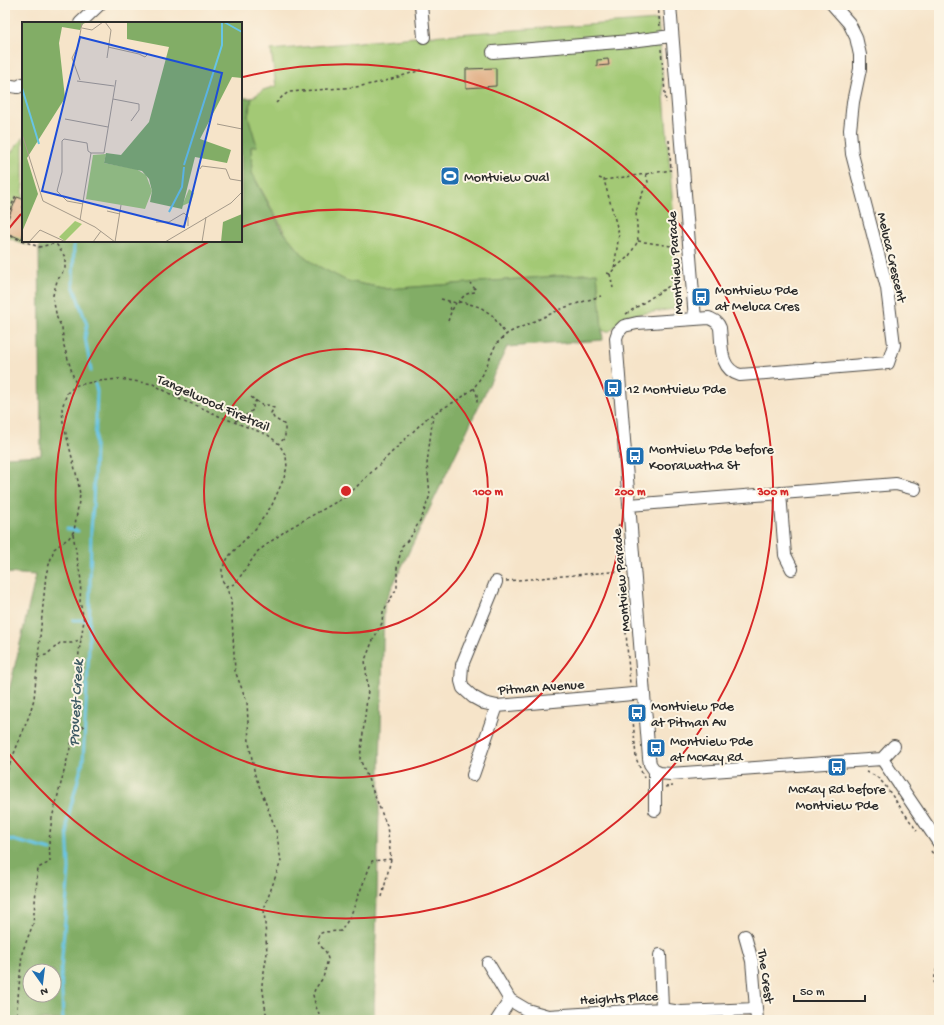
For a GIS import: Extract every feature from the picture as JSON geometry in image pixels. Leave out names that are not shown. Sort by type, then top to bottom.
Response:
[{"type":"street","points":[[81,22],[99,5]]},
{"type":"street","points":[[421,5],[424,37]]},
{"type":"street","name":"Montview Parade","points":[[655,810],[656,771],[650,764],[649,758],[616,338],[618,332],[624,326],[637,323],[695,319],[666,37],[670,5]]},
{"type":"street","name":"Meluca Crescent","points":[[695,319],[709,318],[718,324],[720,328],[725,365],[734,373],[740,375],[888,363],[894,345],[887,288],[852,154],[850,130],[853,102],[860,69],[860,55],[856,37],[849,23],[834,5]]},
{"type":"street","points":[[492,52],[666,37]]},
{"type":"street","points":[[5,85],[18,86],[22,84]]},
{"type":"street","points":[[629,504],[896,484],[914,489]]},
{"type":"street","points":[[780,493],[785,555],[792,569]]},
{"type":"street","name":"Pitman Avenue","points":[[496,582],[462,665],[460,681],[463,688],[472,697],[484,703],[497,706],[644,693]]},
{"type":"street","points":[[473,775],[497,706]]},
{"type":"street","points":[[656,771],[670,774],[882,759],[894,746]]},
{"type":"street","points":[[882,759],[933,844]]},
{"type":"street","name":"The Crest","points":[[745,936],[752,961],[757,1014]]},
{"type":"street","points":[[660,954],[662,1009]]},
{"type":"street","points":[[488,963],[510,1000],[497,1020]]},
{"type":"street","name":"Heights Place","points":[[510,1000],[528,1010],[548,1016],[662,1009],[680,1012],[757,1014]]},
{"type":"path","points":[[658,5],[666,37],[666,101],[668,108]]},
{"type":"path","points":[[276,103],[289,92],[356,87],[382,82],[421,70]]},
{"type":"path","points":[[599,178],[604,180],[671,170],[670,137]]},
{"type":"path","points":[[610,274],[629,256],[638,241],[636,212],[641,196],[648,182],[646,174]]},
{"type":"path","points":[[604,180],[618,234],[614,269]]},
{"type":"path","points":[[5,220],[16,194]]},
{"type":"path","points":[[5,211],[9,212]]},
{"type":"path","points":[[5,234],[22,240]]},
{"type":"path","points":[[638,241],[678,247],[678,253]]},
{"type":"path","points":[[16,1020],[22,954],[33,924],[38,868],[50,862],[49,840],[52,818],[76,725],[75,696],[84,620],[80,602],[81,580],[73,534],[80,495],[78,481],[62,422],[62,408],[67,393],[77,385],[64,346],[62,328],[57,318],[53,298],[58,281],[65,268],[65,257],[57,245],[52,244],[39,247],[26,242]]},
{"type":"path","points":[[626,314],[680,279],[680,272]]},
{"type":"path","points":[[610,274],[613,288]]},
{"type":"path","points":[[458,303],[468,292],[475,292],[475,289],[470,283]]},
{"type":"path","points":[[267,1020],[262,984],[267,953],[264,909],[281,861],[276,830],[255,775],[250,749],[247,702],[236,671],[231,600],[226,586],[235,584],[258,551],[288,529],[347,496],[428,417],[461,398],[474,388],[483,374],[496,344],[506,335],[566,307],[601,296]]},
{"type":"path","points":[[441,299],[456,303],[462,302],[480,307],[492,315],[506,335]]},
{"type":"path","points":[[449,301],[451,312]]},
{"type":"path","points":[[448,321],[456,303]]},
{"type":"path","name":"Tangelwood Firetrail","points":[[77,385],[120,379],[153,384],[181,400],[268,435],[279,444],[286,456],[287,467],[284,478],[272,505],[256,528],[229,556],[222,569],[222,580],[226,586]]},
{"type":"path","points":[[474,388],[477,395],[477,403]]},
{"type":"path","points":[[251,397],[263,406],[268,405],[274,408],[271,413],[274,418],[285,426],[284,438],[279,444]]},
{"type":"path","points":[[234,422],[243,418],[254,409],[253,406],[256,400]]},
{"type":"path","points":[[382,897],[391,859],[388,826],[360,760],[368,690],[365,660],[382,623],[383,612],[397,588],[397,568],[402,546],[410,538],[422,517],[430,495],[427,464],[433,415]]},
{"type":"path","points":[[5,776],[29,716],[34,699],[46,574],[54,549],[73,534]]},
{"type":"path","points":[[496,582],[621,571]]},
{"type":"path","points":[[38,657],[46,655],[60,643],[72,643],[81,639]]},
{"type":"path","points":[[76,725],[84,727]]},
{"type":"path","points":[[861,772],[867,772],[876,776],[884,784],[919,834]]},
{"type":"path","points":[[655,786],[665,787],[678,784]]},
{"type":"path","points":[[933,844],[939,862]]},
{"type":"path","points":[[322,1020],[316,1007],[313,994],[323,978],[328,959],[326,952],[319,944],[319,934],[324,932],[340,931],[350,917],[372,861],[391,859]]},
{"type":"path","points":[[937,1020],[934,988],[936,969],[939,962]]},
{"type":"green space","name":"Montview Oval","points":[[658,20],[681,308],[625,316],[610,331],[602,331],[597,273],[388,289],[347,281],[316,265],[304,256],[288,238],[252,173],[251,147],[257,146],[248,116],[252,98],[263,90],[276,86],[271,50],[415,37]]},
{"type":"green space","points":[[242,98],[252,98],[248,116],[257,146],[251,147],[252,173],[282,230],[304,256],[316,265],[347,281],[388,289],[597,273],[603,340],[507,347],[384,604],[374,1020],[5,1020],[5,708],[36,575],[5,573],[5,457],[41,455],[39,242],[242,242]]},
{"type":"green space","points":[[22,138],[22,242],[27,242],[26,245],[5,236],[5,157],[11,153]]},
{"type":"building","points":[[608,59],[609,65],[597,66],[597,60]]},
{"type":"building","points":[[496,68],[496,86],[466,88],[466,69]]},
{"type":"building","points":[[17,197],[22,199],[22,238],[21,239],[5,232],[5,226]]},
{"type":"waterway","name":"Provest Creek","points":[[74,242],[73,285],[87,325],[85,337],[91,371]]},
{"type":"waterway","name":"Provest Creek","points":[[63,1020],[61,969],[69,869],[67,821],[83,761],[89,647],[91,530],[97,391],[95,384]]},
{"type":"waterway","points":[[67,529],[78,531]]},
{"type":"waterway","points":[[73,620],[90,620]]},
{"type":"waterway","points":[[5,838],[51,850]]},
{"type":"place","name":"Montview Oval","points":[[450,176]]},
{"type":"place","name":"Montview Pde at Meluca Cres","points":[[701,297]]},
{"type":"place","name":"12 Montview Pde","points":[[613,388]]},
{"type":"place","name":"Montview Pde before Koorawatha St","points":[[635,456]]},
{"type":"place","name":"Montview Pde at Pitman Av","points":[[637,713]]},
{"type":"place","name":"Montview Pde at McKay Rd","points":[[656,748]]},
{"type":"place","name":"McKay Rd before Montview Pde","points":[[837,767]]}]
